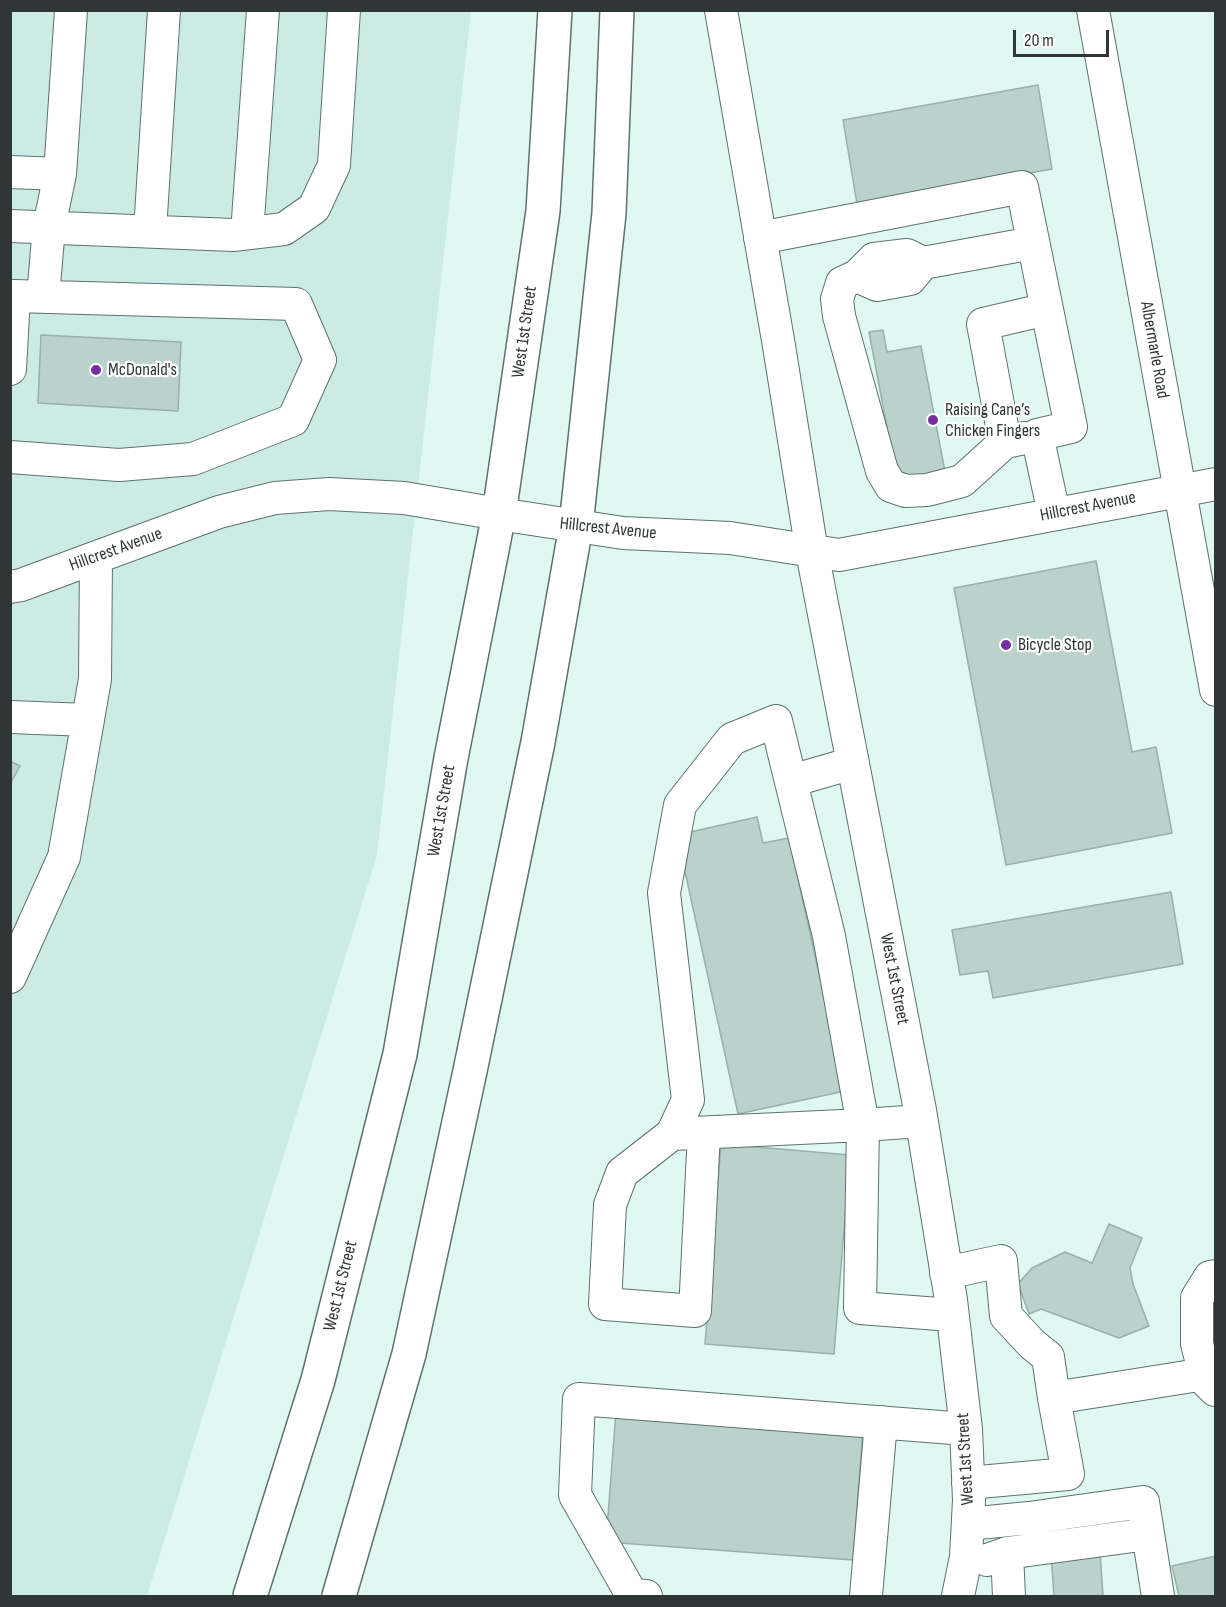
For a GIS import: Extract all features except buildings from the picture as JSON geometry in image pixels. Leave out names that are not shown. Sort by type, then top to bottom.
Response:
[{"type":"main road","name":"West 1st Street","points":[[250,1596],[318,1380],[400,1054],[451,758],[499,514],[543,211],[555,10]]},
{"type":"main road","points":[[339,1596],[409,1354],[538,742],[576,526],[609,213],[617,10]]},
{"type":"street","points":[[43,297],[50,227],[60,174],[71,10]]},
{"type":"street","points":[[150,231],[164,10]]},
{"type":"street","points":[[247,233],[263,10]]},
{"type":"street","points":[[10,226],[233,235],[284,229],[314,208],[334,165],[344,10]]},
{"type":"street","name":"West 1st Street","points":[[720,10],[812,552],[921,1121],[946,1273],[966,1429],[968,1524],[961,1582]]},
{"type":"street","name":"Albermarle Road","points":[[1093,10],[1215,690]]},
{"type":"street","points":[[10,172],[60,174]]},
{"type":"street","points":[[760,238],[1022,188],[1034,243],[1071,427],[1005,442],[962,481],[927,490],[906,491],[891,486],[882,471],[839,316],[837,299],[842,282],[856,276],[878,285],[910,279],[923,263],[1034,243]]},
{"type":"street","points":[[10,369],[14,296],[296,304],[320,360],[293,420],[193,459],[119,465],[10,457]]},
{"type":"street","points":[[1005,442],[983,324],[1047,309]]},
{"type":"street","points":[[1037,435],[1054,514]]},
{"type":"street","name":"Hillcrest Avenue","points":[[10,587],[21,585],[219,512],[275,498],[329,494],[404,498],[623,533],[729,538],[839,555],[1215,484]]},
{"type":"street","points":[[10,977],[64,857],[95,679],[96,558]]},
{"type":"street","points":[[10,717],[88,720]]},
{"type":"street","points":[[704,1133],[694,1311],[605,1304],[609,1205],[622,1173],[672,1134],[688,1100],[664,893],[680,806],[732,738],[776,721],[829,936],[863,1125],[860,1308],[952,1315]]},
{"type":"street","points":[[791,781],[853,764]]},
{"type":"street","points":[[672,1134],[921,1121]]},
{"type":"street","points":[[946,1273],[1001,1261],[1006,1316],[1032,1344],[1048,1357],[1068,1474],[968,1483]]},
{"type":"street","points":[[1054,1398],[1210,1382],[1197,1344],[1197,1298],[1210,1276],[1215,1276]]},
{"type":"street","points":[[646,1596],[632,1595],[575,1495],[579,1399],[966,1429]]},
{"type":"street","points":[[866,1596],[881,1422]]},
{"type":"street","points":[[1022,1478],[1029,1518]]},
{"type":"street","points":[[968,1524],[1143,1502],[1158,1596]]},
{"type":"street","points":[[961,1582],[1007,1553],[1148,1534]]},
{"type":"street","points":[[1007,1553],[1009,1596]]},
{"type":"shaded area","points":[[11,11],[471,11],[377,855],[147,1596],[11,1596]]},
{"type":"place","name":"McDonald's","points":[[96,370]]},
{"type":"place","name":"Raising Cane’s Chicken Fingers","points":[[933,420]]},
{"type":"place","name":"Bicycle Stop","points":[[1006,645]]}]
